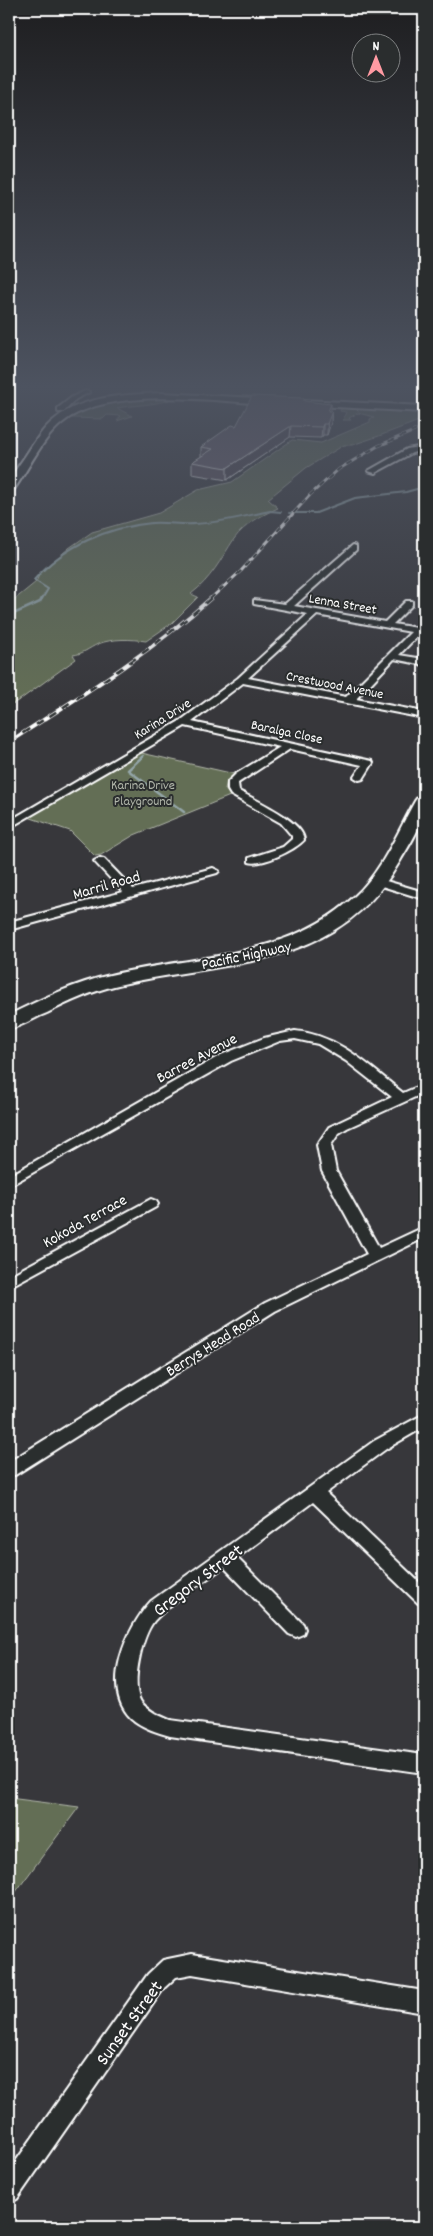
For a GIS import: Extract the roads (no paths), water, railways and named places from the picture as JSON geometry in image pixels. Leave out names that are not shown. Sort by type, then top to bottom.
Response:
[{"type":"main road","name":"Pacific Highway","points":[[9,1023],[82,990],[110,981],[268,951],[304,941],[317,935],[362,901],[379,882],[424,801]]},
{"type":"street","points":[[287,607],[353,548]]},
{"type":"street","name":"Lenna Street","points":[[257,602],[420,631]]},
{"type":"street","points":[[387,625],[409,603]]},
{"type":"street","name":"Karina Drive","points":[[9,825],[184,723],[241,680],[315,612]]},
{"type":"street","points":[[348,701],[392,656],[420,631]]},
{"type":"street","points":[[392,656],[424,662]]},
{"type":"street","name":"Crestwood Avenue","points":[[241,680],[424,715]]},
{"type":"street","name":"Baralga Close","points":[[184,723],[368,763],[359,777]]},
{"type":"street","points":[[254,860],[287,850],[298,840],[298,835],[284,821],[235,793],[233,782],[290,745]]},
{"type":"street","points":[[100,861],[131,894]]},
{"type":"street","name":"Marril Road","points":[[9,926],[213,871]]},
{"type":"street","points":[[379,882],[424,896]]},
{"type":"street","name":"Barree Avenue","points":[[9,1182],[226,1058],[252,1046],[295,1035],[309,1036],[329,1043],[401,1098]]},
{"type":"street","points":[[375,1255],[329,1172],[324,1145],[334,1130],[342,1125],[424,1088]]},
{"type":"street","name":"Kokoda Terrace","points":[[11,1277],[151,1204]]},
{"type":"street","name":"Berrys Head Road","points":[[9,1470],[270,1307],[424,1232]]},
{"type":"street","name":"Gregory Street","points":[[424,1420],[380,1445],[157,1606],[144,1620],[136,1639],[126,1683],[133,1706],[142,1716],[170,1728],[424,1764]]},
{"type":"street","points":[[315,1493],[424,1598]]},
{"type":"street","points":[[225,1556],[296,1629]]},
{"type":"street","name":"Sunset Street","points":[[9,2191],[156,1981],[171,1967],[192,1964],[424,2002]]},
{"type":"waterway","points":[[289,513],[316,513],[355,498],[395,493]]},
{"type":"waterway","points":[[42,599],[48,589],[34,580],[58,557],[87,540],[103,534],[135,525],[152,523],[204,523],[270,511],[281,512]]},
{"type":"waterway","points":[[9,616],[40,602],[42,598]]},
{"type":"waterway","points":[[143,756],[128,770],[184,812]]},
{"type":"railway","points":[[210,599],[241,571],[312,493]]},
{"type":"railway","points":[[9,742],[138,656],[211,598]]},
{"type":"park label","name":"Karina Drive Playground","points":[[143,792]]}]
